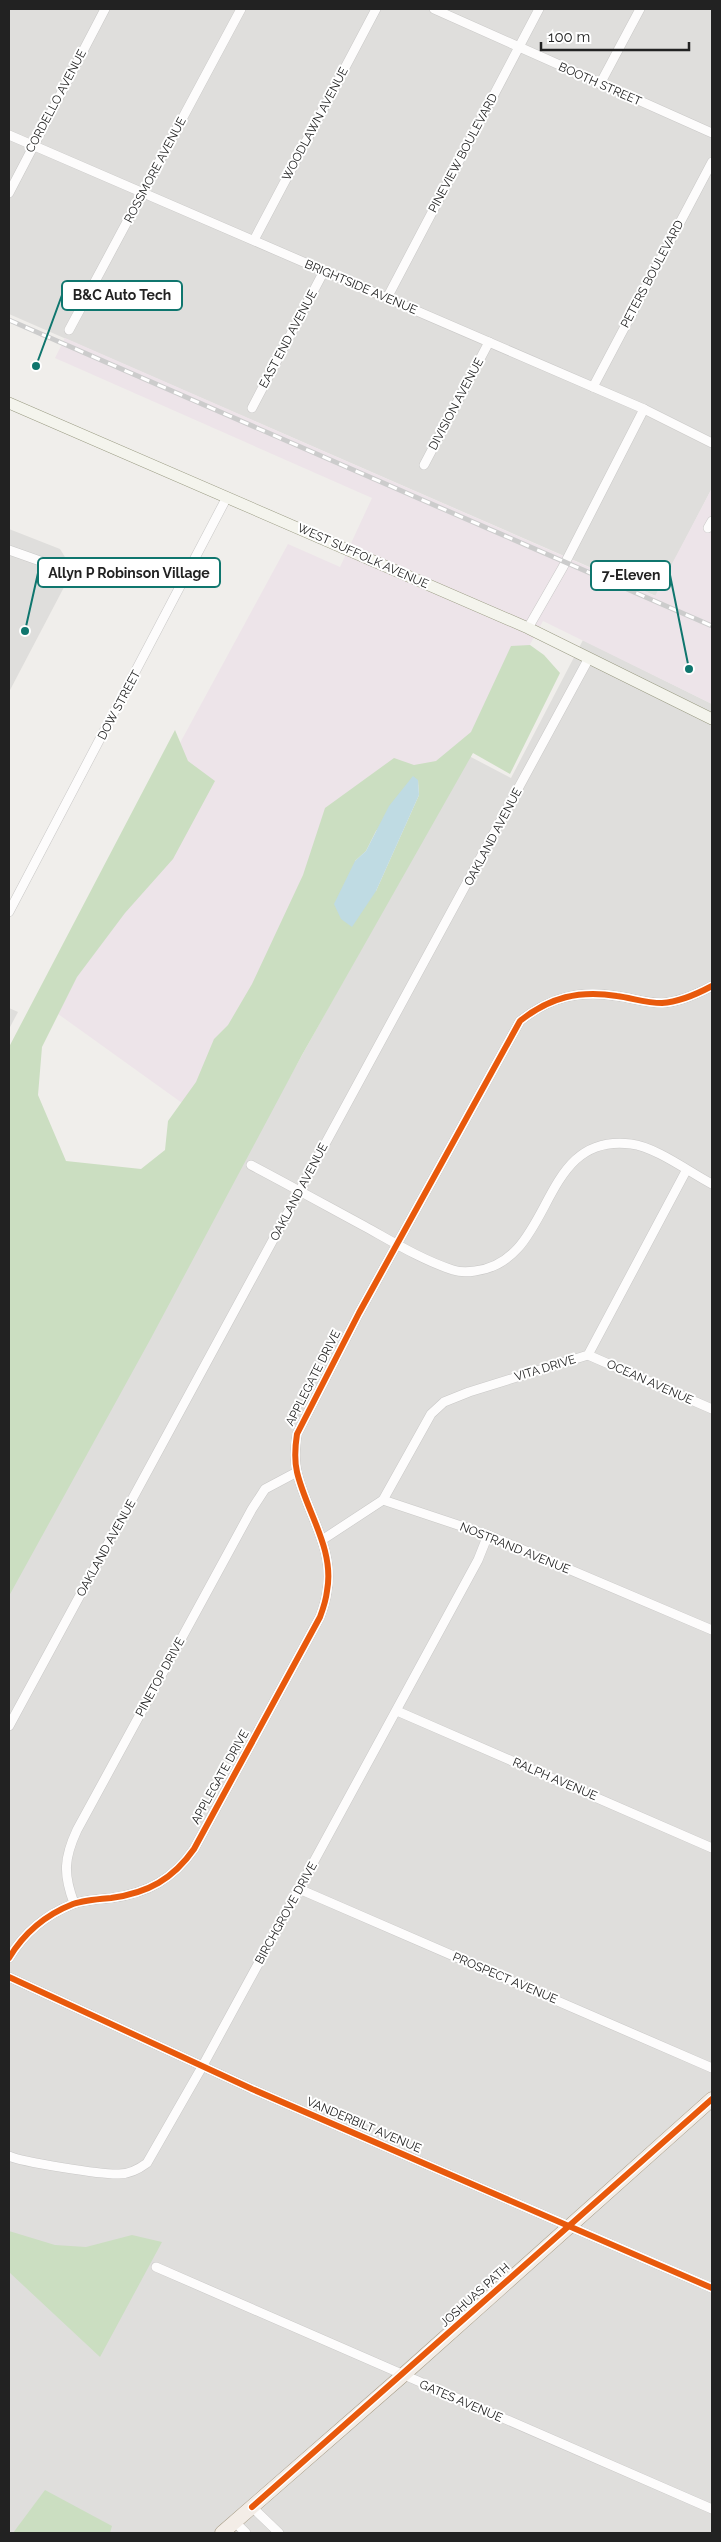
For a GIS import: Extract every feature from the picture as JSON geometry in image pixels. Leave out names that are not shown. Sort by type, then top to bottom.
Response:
[{"type":"main road","name":"WEST SUFFOLK AVENUE","points":[[9,403],[528,628],[712,719]]},
{"type":"main road","name":"JOSHUAS PATH","points":[[222,2533],[402,2376],[712,2099]]},
{"type":"street","name":"CORDELLO AVENUE","points":[[9,193],[32,145],[105,9]]},
{"type":"street","name":"ROSSMORE AVENUE","points":[[69,330],[241,9]]},
{"type":"street","name":"WOODLAWN AVENUE","points":[[254,240],[376,9]]},
{"type":"street","name":"BOOTH STREET","points":[[434,9],[712,133]]},
{"type":"street","name":"PINEVIEW BOULEVARD","points":[[387,298],[539,9]]},
{"type":"street","points":[[600,84],[640,9]]},
{"type":"street","name":"BRIGHTSIDE AVENUE","points":[[9,135],[644,409],[712,442]]},
{"type":"street","name":"PETERS BOULEVARD","points":[[592,387],[712,162]]},
{"type":"street","name":"EAST END AVENUE","points":[[252,408],[324,271]]},
{"type":"street","name":"DIVISION AVENUE","points":[[424,465],[489,342]]},
{"type":"street","points":[[528,628],[563,567],[644,409]]},
{"type":"street","name":"DOW STREET","points":[[9,912],[227,497]]},
{"type":"street","points":[[9,550],[44,562]]},
{"type":"street","name":"OAKLAND AVENUE","points":[[9,1726],[589,658]]},
{"type":"street","name":"APPLEGATE DRIVE","points":[[9,1958],[18,1943],[34,1927],[50,1915],[74,1903],[131,1895],[150,1888],[168,1879],[182,1866],[194,1849],[320,1618],[328,1590],[326,1564],[322,1540],[297,1472],[295,1452],[297,1434],[307,1410],[520,1021],[539,1006],[566,996],[592,994],[664,1003],[690,997],[712,986]]},
{"type":"street","points":[[251,1165],[398,1245],[455,1271],[476,1271],[496,1265],[514,1255],[526,1239],[558,1179],[572,1161],[590,1149],[610,1144],[632,1144],[654,1152],[712,1184]]},
{"type":"street","name":"VITA DRIVE","points":[[383,1500],[431,1414],[444,1402],[469,1392],[588,1355],[686,1171]]},
{"type":"street","name":"OCEAN AVENUE","points":[[588,1355],[712,1409]]},
{"type":"street","name":"PINETOP DRIVE","points":[[74,1903],[68,1888],[65,1869],[68,1850],[76,1830],[256,1503],[265,1489],[297,1472]]},
{"type":"street","points":[[322,1540],[383,1500]]},
{"type":"street","name":"NOSTRAND AVENUE","points":[[383,1500],[488,1535],[712,1630]]},
{"type":"street","name":"BIRCHGROVE DRIVE","points":[[9,2156],[29,2162],[118,2174],[137,2171],[147,2163],[202,2067],[397,1711],[478,1560],[488,1535]]},
{"type":"street","name":"RALPH AVENUE","points":[[397,1711],[712,1848]]},
{"type":"street","name":"PROSPECT AVENUE","points":[[299,1889],[712,2068]]},
{"type":"street","name":"VANDERBILT AVENUE","points":[[9,1977],[202,2067],[712,2288]]},
{"type":"street","name":"GATES AVENUE","points":[[156,2267],[402,2376],[712,2509]]},
{"type":"street","points":[[252,2507],[279,2533]]},
{"type":"street","points":[[234,2522],[246,2533]]},
{"type":"shaded area","points":[[9,9],[712,9],[712,488],[656,596],[9,314]]},
{"type":"shaded area","points":[[65,338],[655,596],[712,488],[712,704],[543,621],[444,799],[387,768],[196,1113],[40,1001],[288,544],[340,567],[372,498],[55,358]]},
{"type":"shaded area","points":[[9,529],[60,549],[73,570],[9,692]]},
{"type":"shaded area","points":[[583,640],[712,704],[712,2533],[9,2533],[9,1580],[469,756],[511,778]]},
{"type":"shaded area","points":[[9,1008],[18,1012],[9,1029]]},
{"type":"green space","points":[[530,645],[544,655],[560,673],[510,774],[473,753],[302,1055],[150,1340],[9,1596],[9,1047],[175,730],[188,761],[215,781],[173,859],[125,913],[77,977],[42,1047],[38,1095],[66,1161],[141,1169],[165,1150],[168,1121],[196,1082],[214,1039],[228,1025],[252,984],[303,875],[325,808],[394,758],[414,765],[436,761],[471,732],[511,646]],"holes":[[[418,780],[419,795],[376,891],[355,861],[366,851],[376,831]]]},
{"type":"green space","points":[[9,2231],[55,2245],[86,2247],[132,2235],[162,2242],[100,2357],[9,2272]]},
{"type":"green space","points":[[45,2490],[112,2526],[110,2533],[13,2533]]},
{"type":"water","points":[[413,776],[418,780],[419,795],[376,891],[352,927],[341,919],[334,904],[355,861],[366,851],[389,806]]},
{"type":"railway","points":[[9,320],[712,626]]},
{"type":"cycle path","points":[[9,1958],[28,1933],[44,1919],[63,1908],[77,1903],[124,1896],[148,1888],[177,1869],[194,1849],[320,1617],[325,1601],[328,1575],[327,1560],[297,1472],[295,1462],[297,1434],[359,1313],[520,1021],[542,1006],[566,997],[603,994],[662,1003],[694,995],[712,986]]},
{"type":"cycle path","points":[[9,1977],[252,2089],[712,2288]]},
{"type":"cycle path","points":[[252,2507],[712,2099]]},
{"type":"place","name":"B&C Auto Tech","points":[[36,366]]},
{"type":"place","name":"Allyn P Robinson Village","points":[[25,631]]},
{"type":"place","name":"7-Eleven","points":[[689,669]]}]
